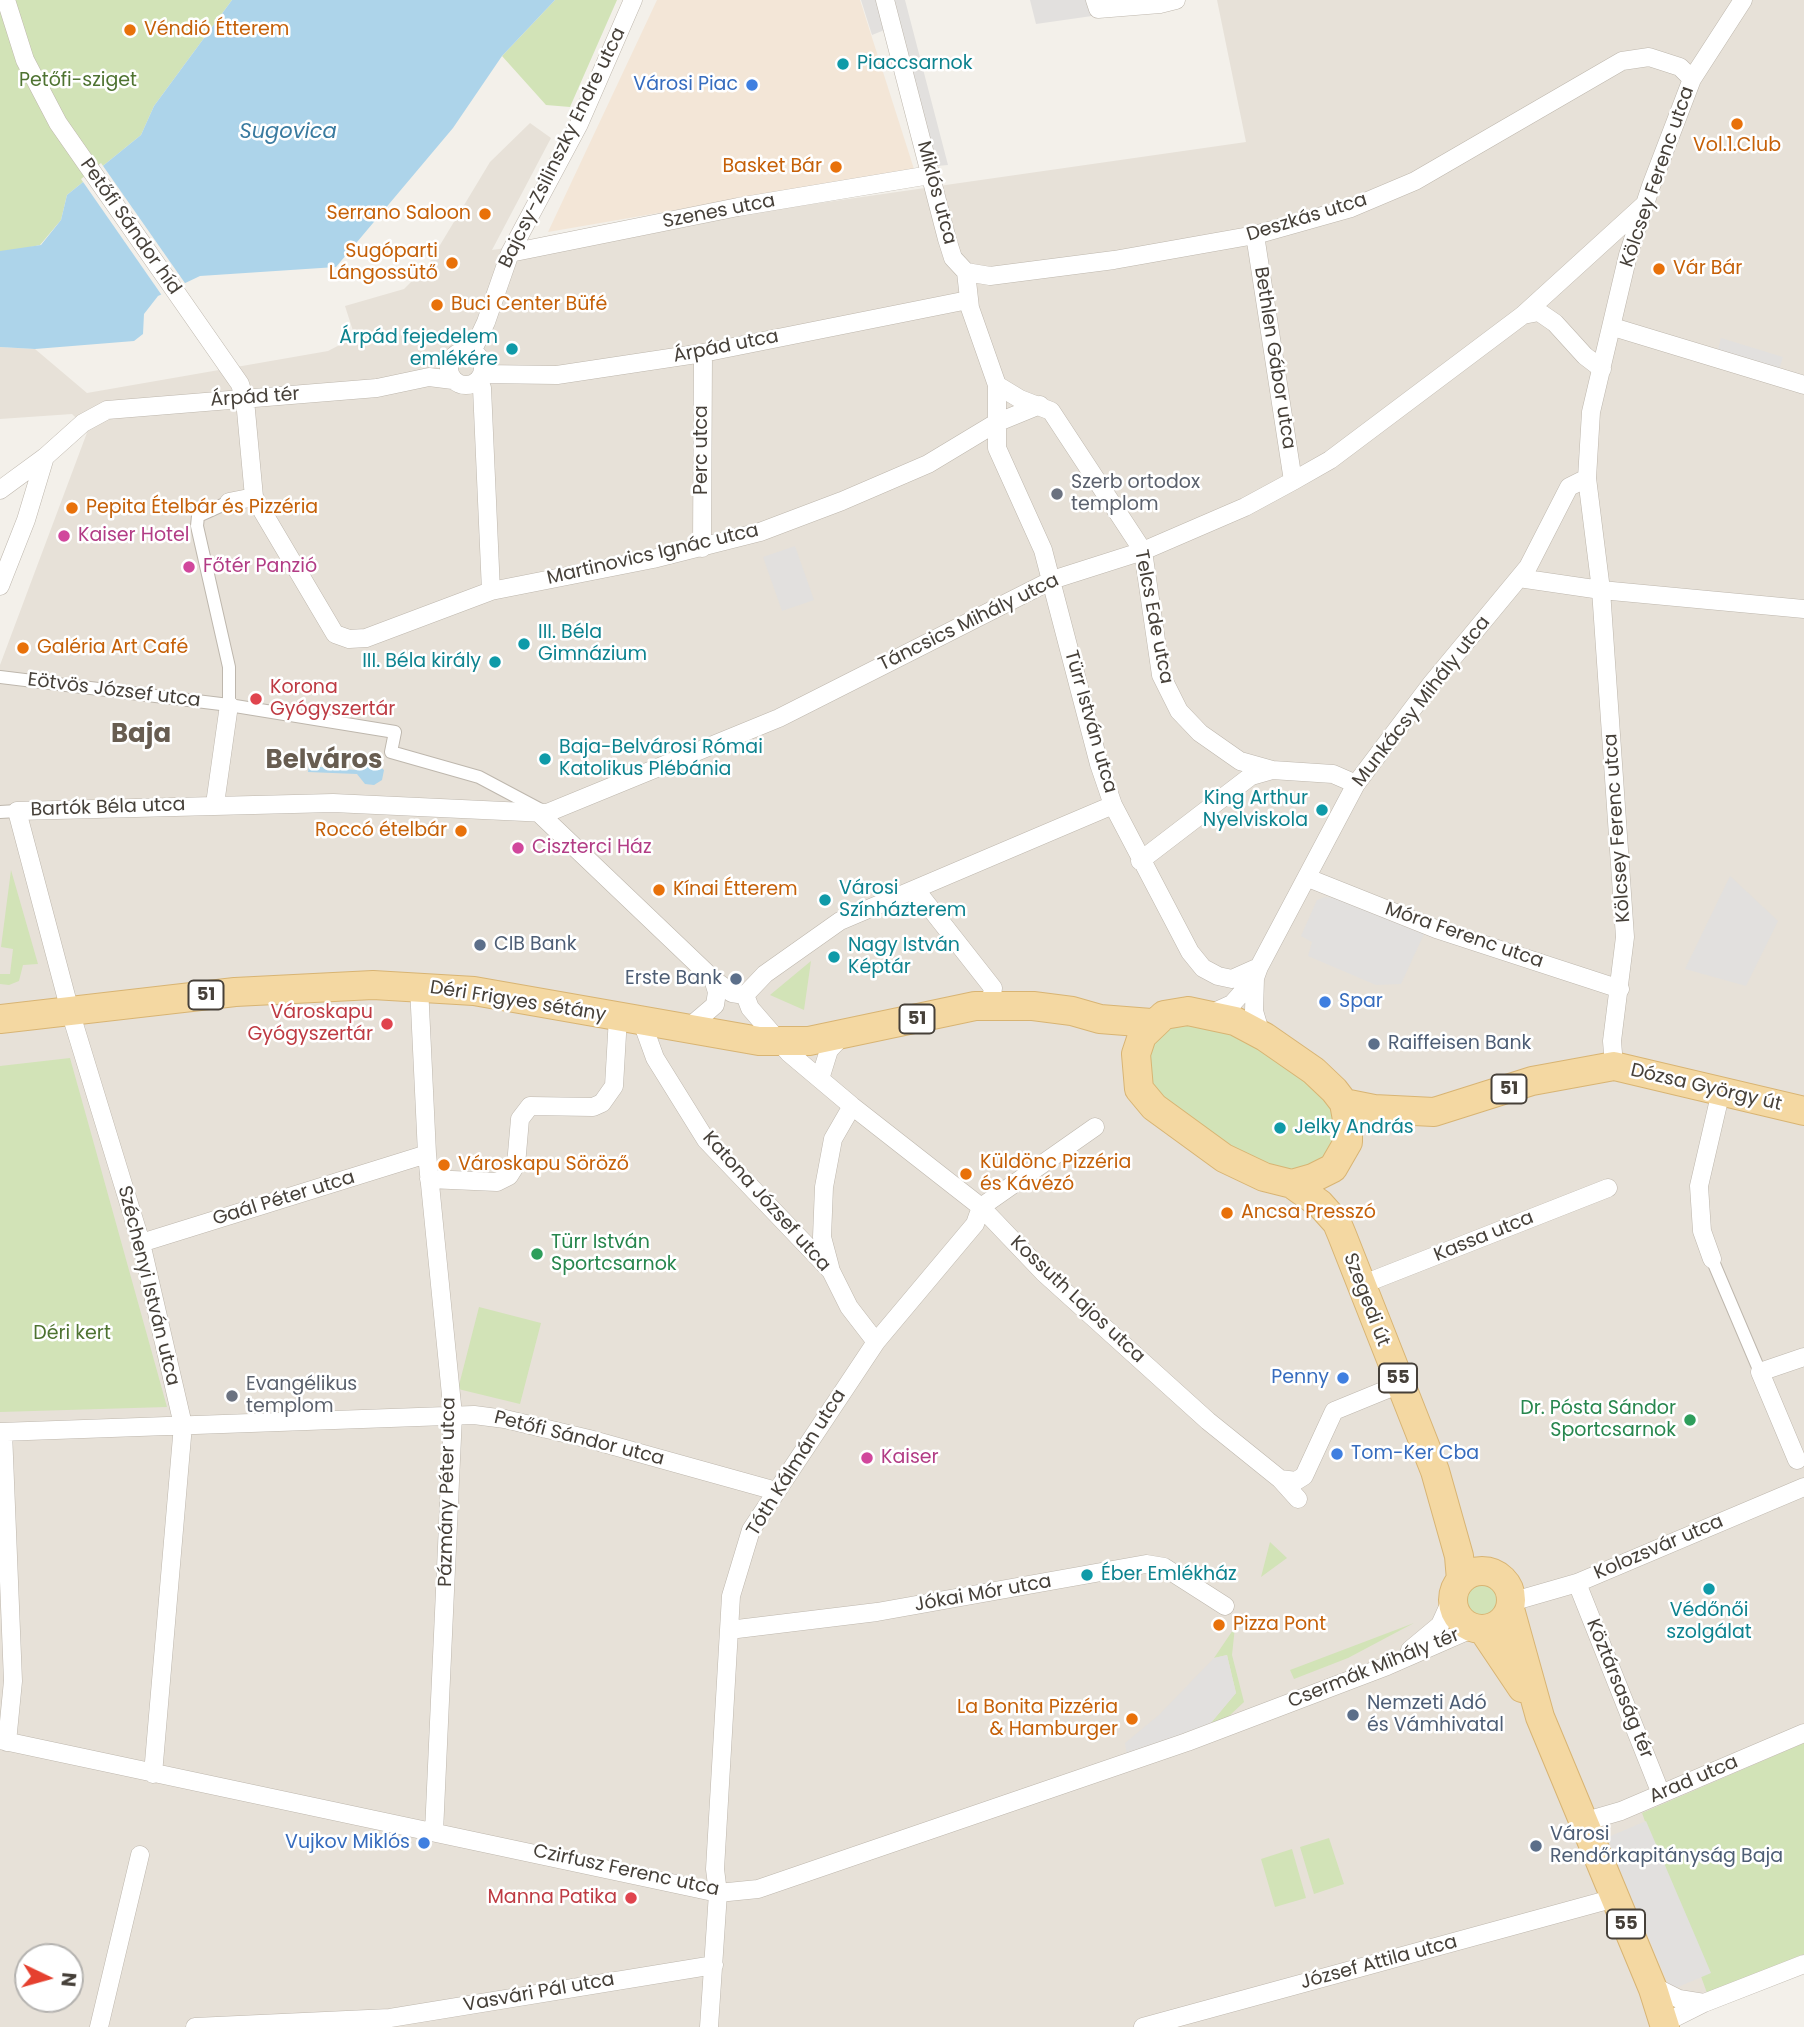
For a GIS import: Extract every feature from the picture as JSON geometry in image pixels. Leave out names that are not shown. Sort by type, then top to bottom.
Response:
[{"type":"main road","name":"Déri Frigyes sétány","points":[[0,1019],[248,991],[342,985],[419,986],[474,992],[630,1020]]},
{"type":"main road","name":"51","points":[[630,1020],[779,1041],[844,1034],[990,1006],[1042,1007],[1072,1011],[1100,1019],[1151,1023],[1164,1015],[1188,1011],[1235,1021],[1265,1037],[1314,1071],[1344,1102]]},
{"type":"main road","name":"51","points":[[1100,1019],[1136,1054]]},
{"type":"main road","points":[[1136,1054],[1142,1035],[1151,1023]]},
{"type":"main road","name":"Szegedi út","points":[[1136,1054],[1139,1089],[1173,1124],[1224,1158],[1264,1177],[1292,1184],[1320,1204],[1337,1223],[1435,1471],[1459,1556],[1457,1587]]},
{"type":"main road","name":"Dózsa György út","points":[[1344,1102],[1405,1112],[1434,1112],[1532,1081],[1614,1066],[1804,1111]]},
{"type":"main road","points":[[1292,1184],[1333,1168],[1348,1142],[1344,1102]]},
{"type":"main road","name":"Dózsa György út","points":[[1348,1142],[1405,1112]]},
{"type":"main road","name":"55","points":[[1333,1168],[1337,1223]]},
{"type":"main road","name":"Szegedi út","points":[[1435,1471],[1490,1572]]},
{"type":"main road","points":[[1457,1587],[1471,1573],[1490,1572]]},
{"type":"main road","name":"55","points":[[1490,1572],[1506,1583],[1540,1717],[1651,1986],[1664,2025]]},
{"type":"main road","name":"55","points":[[1457,1587],[1456,1613],[1479,1629],[1540,1717]]},
{"type":"main road","points":[[1479,1629],[1503,1621],[1511,1605]]},
{"type":"street","name":"Petőfi Sándor híd","points":[[6,0],[25,60],[58,123],[240,384],[245,400]]},
{"type":"street","name":"Bajcsy-Zsilinszky Endre utca","points":[[458,362],[495,296],[510,253],[579,124],[633,0]]},
{"type":"street","name":"Miklós utca","points":[[885,0],[953,258],[966,272],[968,300],[997,385],[997,448],[1043,550],[1052,580]]},
{"type":"street","points":[[1096,4],[1160,5],[1176,0]]},
{"type":"street","name":"Kölcsey Ferenc utca","points":[[1614,1066],[1612,1041],[1625,937],[1601,590],[1587,478],[1591,412],[1628,255],[1645,204],[1692,79],[1743,0]]},
{"type":"street","name":"Deszkás utca","points":[[966,272],[990,276],[1114,260],[1255,236],[1351,208],[1415,180],[1622,61],[1649,57],[1680,67],[1692,79]]},
{"type":"street","name":"Szenes utca","points":[[510,253],[738,207],[930,175]]},
{"type":"street","name":"Táncsics Mihály utca","points":[[544,814],[779,718],[1052,580],[1143,551],[1245,507],[1293,481],[1330,460],[1523,315],[1645,204]]},
{"type":"street","name":"Bethlen Gábor utca","points":[[1255,236],[1293,481]]},
{"type":"street","name":"Árpád utca","points":[[480,377],[557,375],[703,353],[968,300]]},
{"type":"street","points":[[1523,315],[1539,312],[1555,323],[1585,356],[1602,369]]},
{"type":"street","points":[[1613,327],[1804,385]]},
{"type":"street","name":"Perc utca","points":[[702,548],[703,353]]},
{"type":"street","points":[[480,377],[465,385],[458,362],[482,361],[480,377],[491,591]]},
{"type":"street","name":"Árpád tér","points":[[0,490],[99,412],[125,407],[377,388],[429,377],[458,362]]},
{"type":"street","name":"Telcs Ede utca","points":[[997,385],[1020,399],[1051,411],[1143,551],[1161,675],[1179,711],[1210,740],[1240,761],[1272,770]]},
{"type":"street","points":[[215,804],[229,705],[229,667],[197,526],[198,516],[229,502],[254,497],[245,400]]},
{"type":"street","name":"Martinovics Ignác utca","points":[[254,497],[335,634],[349,639],[366,638],[491,591],[702,548],[760,532],[928,464],[996,423],[1040,405]]},
{"type":"street","points":[[0,586],[26,520],[45,457]]},
{"type":"street","name":"Munkácsy Mihály utca","points":[[1209,1014],[1232,1004],[1257,972],[1356,785],[1432,682],[1528,567],[1569,487],[1587,478]]},
{"type":"street","points":[[1519,578],[1601,590],[1804,609]]},
{"type":"street","name":"Türr István utca","points":[[1052,580],[1098,764],[1113,805],[1140,861],[1190,952],[1203,968],[1218,976],[1232,979],[1257,972]]},
{"type":"street","name":"Eötvös József utca","points":[[0,677],[229,705],[395,732],[391,752],[478,777],[544,814]]},
{"type":"street","points":[[1140,861],[1251,776],[1272,770],[1332,774],[1356,785]]},
{"type":"street","name":"Bartók Béla utca","points":[[8,811],[215,804],[383,805],[544,814]]},
{"type":"street","points":[[544,814],[713,979],[732,993],[745,995],[765,974],[839,921],[916,891],[1113,805]]},
{"type":"street","name":"Széchenyi István utca","points":[[8,811],[141,1243],[183,1425],[153,1774]]},
{"type":"street","name":"Móra Ferenc utca","points":[[1308,878],[1436,929],[1620,989]]},
{"type":"street","points":[[916,891],[993,988],[990,1006]]},
{"type":"street","points":[[1257,972],[1254,1011],[1265,1037]]},
{"type":"street","points":[[687,1029],[715,1005],[717,992],[713,979]]},
{"type":"street","name":"Pázmány Péter utca","points":[[419,986],[426,1154],[453,1415],[434,1832]]},
{"type":"street","name":"Kossuth Lajos utca","points":[[745,995],[750,1008],[779,1041],[820,1079],[981,1207],[1044,1273],[1208,1421],[1280,1479],[1298,1499]]},
{"type":"street","points":[[429,1179],[497,1182],[509,1176],[516,1165],[520,1119],[530,1106],[593,1107],[602,1103],[614,1086],[630,1020]]},
{"type":"street","name":"Katona József utca","points":[[630,1020],[706,1140],[831,1271],[849,1307],[876,1342]]},
{"type":"street","points":[[820,1079],[829,1050],[844,1034]]},
{"type":"street","points":[[1721,1091],[1699,1186],[1702,1231],[1801,1465]]},
{"type":"street","points":[[831,1271],[822,1237],[824,1187],[833,1139],[852,1106]]},
{"type":"street","name":"Tóth Kálmán utca","points":[[709,2027],[718,1893],[715,1869],[731,1596],[751,1530],[876,1342],[975,1224],[981,1207],[1095,1127]]},
{"type":"street","name":"Gaál Péter utca","points":[[141,1243],[426,1154]]},
{"type":"street","name":"Kassa utca","points":[[1361,1285],[1608,1188]]},
{"type":"street","points":[[1760,1372],[1804,1357]]},
{"type":"street","points":[[1280,1479],[1296,1480],[1304,1476],[1334,1411],[1400,1384]]},
{"type":"street","name":"Petőfi Sándor utca","points":[[2,1432],[453,1415],[505,1419],[776,1491]]},
{"type":"street","points":[[2,1432],[13,1681],[3,1741]]},
{"type":"street","name":"Kolozsvár utca","points":[[1511,1605],[1577,1583],[1804,1487]]},
{"type":"street","name":"Jókai Mór utca","points":[[729,1630],[877,1612],[1146,1564],[1164,1567],[1225,1606]]},
{"type":"street","name":"Köztársaság tér","points":[[1577,1583],[1661,1794]]},
{"type":"street","points":[[1387,1666],[1440,1625],[1457,1587]]},
{"type":"street","name":"Csermák Mihály tér","points":[[1274,1709],[1479,1629]]},
{"type":"street","name":"Czirfusz Ferenc utca","points":[[3,1741],[718,1893],[758,1889],[1274,1709]]},
{"type":"street","name":"Arad utca","points":[[1583,1822],[1621,1811],[1804,1733]]},
{"type":"street","points":[[99,2027],[140,1855]]},
{"type":"street","name":"József Attila utca","points":[[1143,2027],[1615,1898]]},
{"type":"street","points":[[1664,2025],[1704,2003],[1804,1964]]},
{"type":"street","name":"Vasvári Pál utca","points":[[195,2027],[390,2018],[714,1965]]},
{"type":"street","points":[[1651,1986],[1679,1999],[1704,2003]]},
{"type":"shaded area","name":"Városi Piac","points":[[657,0],[860,0],[914,169],[548,232]]},
{"type":"shaded area","points":[[861,0],[905,0],[948,165],[937,166],[897,25],[872,35]]},
{"type":"shaded area","points":[[1030,0],[1086,0],[1092,16],[1036,24]]},
{"type":"shaded area","points":[[1217,0],[1804,0],[1804,1967],[1664,2027],[0,2027],[0,665],[88,430],[72,414],[0,419],[0,347],[35,349],[87,393],[328,351],[355,337],[345,306],[404,289],[428,265],[490,162],[530,123],[551,138],[492,250],[1246,142]]},
{"type":"shaded area","points":[[1721,338],[1783,357],[1777,376],[1716,358]]},
{"type":"shaded area","points":[[795,546],[814,600],[782,611],[763,557]]},
{"type":"shaded area","points":[[1730,876],[1778,921],[1746,986],[1685,969]]},
{"type":"shaded area","points":[[1335,898],[1424,934],[1401,984],[1376,985],[1308,956],[1312,942],[1301,936],[1317,900]]},
{"type":"shaded area","points":[[1227,1655],[1236,1693],[1210,1724],[1127,1755],[1125,1743],[1159,1715],[1214,1658]]},
{"type":"shaded area","points":[[1646,1821],[1711,1973],[1671,1990],[1606,1838]]},
{"type":"green space","name":"Petőfi-sziget","points":[[0,0],[232,0],[154,106],[141,135],[67,195],[61,220],[40,245],[7,252],[0,251]]},
{"type":"green space","points":[[555,0],[617,0],[570,107],[546,105],[502,56]]},
{"type":"green space","points":[[11,870],[38,964],[23,965],[19,981],[9,985],[0,984],[0,974],[10,974],[13,949],[1,947]]},
{"type":"green space","points":[[811,961],[804,1010],[770,995]]},
{"type":"green space","points":[[1169,1024],[1234,1029],[1339,1105],[1336,1154],[1292,1176],[1231,1152],[1148,1086],[1146,1056]]},
{"type":"green space","name":"Déri kert","points":[[70,1058],[167,1407],[0,1412],[0,1066]]},
{"type":"green space","points":[[479,1307],[541,1323],[520,1404],[458,1389]]},
{"type":"green space","points":[[1270,1542],[1287,1558],[1261,1577]]},
{"type":"green space","points":[[1482,1580],[1496,1586],[1502,1600],[1496,1614],[1482,1620],[1468,1614],[1462,1600],[1468,1586]]},
{"type":"green space","points":[[1414,1623],[1348,1658],[1294,1679],[1290,1670]]},
{"type":"green space","points":[[1235,1627],[1232,1655],[1244,1702],[1228,1717],[1210,1724],[1236,1693],[1227,1655],[1214,1658]]},
{"type":"green space","points":[[1804,1743],[1804,1954],[1707,1993],[1642,1813]]},
{"type":"green space","points":[[1329,1838],[1344,1884],[1314,1894],[1300,1847]]},
{"type":"green space","points":[[1292,1849],[1306,1898],[1275,1907],[1261,1859]]},
{"type":"water","name":"Sugovica","points":[[232,0],[555,0],[502,56],[453,128],[336,267],[200,276],[158,296],[144,314],[143,334],[134,341],[35,349],[0,347],[0,251],[41,245],[61,220],[67,195],[141,135],[154,106]]},
{"type":"water","points":[[374,761],[384,770],[382,780],[374,785],[365,784],[357,774],[308,772],[309,766],[357,770],[364,763]]},
{"type":"pier","points":[[101,163],[187,286],[163,297],[81,179]]},
{"type":"place","name":"Véndió Étterem","points":[[130,30]]},
{"type":"place","name":"Piaccsarnok","points":[[843,64]]},
{"type":"place","name":"Városi Piac","points":[[752,85]]},
{"type":"place","name":"Vol.1.Club","points":[[1737,124]]},
{"type":"place","name":"Basket Bár","points":[[836,167]]},
{"type":"place","name":"Serrano Saloon","points":[[485,214]]},
{"type":"place","name":"Sugóparti Lángossütő","points":[[452,263]]},
{"type":"place","name":"Vár Bár","points":[[1659,269]]},
{"type":"place","name":"Buci Center Büfé","points":[[437,305]]},
{"type":"place","name":"Árpád fejedelem emlékére","points":[[512,349]]},
{"type":"place","name":"Szerb ortodox templom","points":[[1057,494]]},
{"type":"place","name":"Pepita Ételbár és Pizzéria","points":[[72,508]]},
{"type":"place","name":"Kaiser Hotel","points":[[64,536]]},
{"type":"place","name":"Főtér Panzió","points":[[189,567]]},
{"type":"place","name":"III. Béla Gimnázium","points":[[524,644]]},
{"type":"place","name":"Galéria Art Café","points":[[23,648]]},
{"type":"place","name":"III. Béla király","points":[[495,662]]},
{"type":"place","name":"Korona Gyógyszertár","points":[[256,699]]},
{"type":"place","name":"Baja-Belvárosi Római Katolikus Plébánia","points":[[545,759]]},
{"type":"place","name":"King Arthur Nyelviskola","points":[[1322,810]]},
{"type":"place","name":"Roccó ételbár","points":[[461,831]]},
{"type":"place","name":"Ciszterci Ház","points":[[518,848]]},
{"type":"place","name":"Kínai Étterem","points":[[659,890]]},
{"type":"place","name":"Városi Színházterem","points":[[825,900]]},
{"type":"place","name":"CIB Bank","points":[[480,945]]},
{"type":"place","name":"Nagy István Képtár","points":[[834,957]]},
{"type":"place","name":"Erste Bank","points":[[736,979]]},
{"type":"place","name":"Spar","points":[[1325,1002]]},
{"type":"place","name":"Városkapu Gyógyszertár","points":[[387,1024]]},
{"type":"place","name":"Raiffeisen Bank","points":[[1374,1044]]},
{"type":"place","name":"Jelky András","points":[[1280,1128]]},
{"type":"place","name":"Városkapu Söröző","points":[[444,1165]]},
{"type":"place","name":"Küldönc Pizzéria és Kávézó","points":[[966,1174]]},
{"type":"place","name":"Ancsa Presszó","points":[[1227,1213]]},
{"type":"place","name":"Türr István Sportcsarnok","points":[[537,1254]]},
{"type":"place","name":"Penny","points":[[1343,1378]]},
{"type":"place","name":"Evangélikus templom","points":[[232,1396]]},
{"type":"place","name":"Dr. Pósta Sándor Sportcsarnok","points":[[1690,1420]]},
{"type":"place","name":"Tom-Ker Cba","points":[[1337,1454]]},
{"type":"place","name":"Kaiser","points":[[867,1458]]},
{"type":"place","name":"Éber Emlékház","points":[[1087,1575]]},
{"type":"place","name":"Védőnői szolgálat","points":[[1709,1589]]},
{"type":"place","name":"Pizza Pont","points":[[1219,1625]]},
{"type":"place","name":"Nemzeti Adó és Vámhivatal","points":[[1353,1715]]},
{"type":"place","name":"La Bonita Pizzéria & Hamburger","points":[[1132,1719]]},
{"type":"place","name":"Vujkov Miklós","points":[[424,1843]]},
{"type":"place","name":"Városi Rendőrkapitányság Baja","points":[[1536,1846]]},
{"type":"place","name":"Manna Patika","points":[[631,1898]]},
{"type":"district","name":"Baja","points":[[141,735]]},
{"type":"district","name":"Belváros","points":[[324,761]]}]
